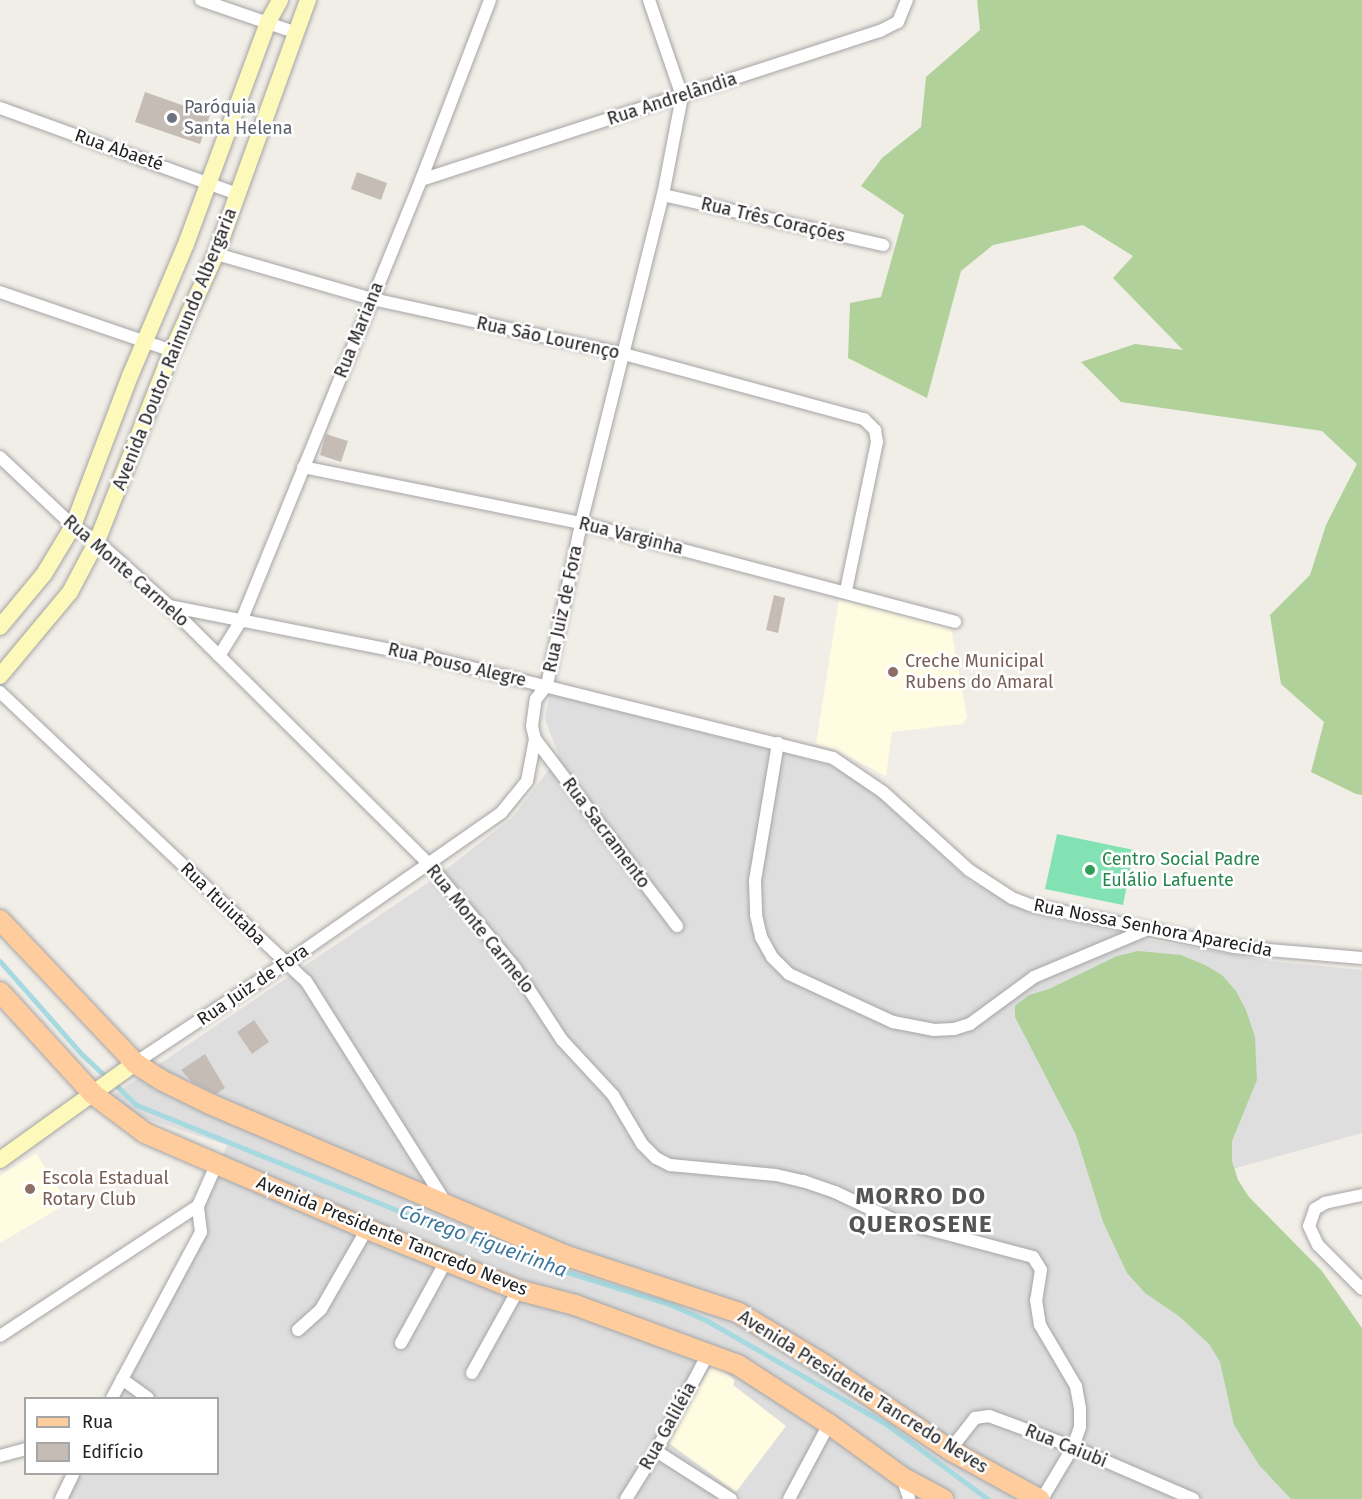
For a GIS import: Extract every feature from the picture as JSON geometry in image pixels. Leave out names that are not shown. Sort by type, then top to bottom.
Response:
[{"type":"main road","name":"Avenida Presidente Tancredo Neves","points":[[0,920],[135,1063],[162,1080],[210,1104],[564,1255],[739,1313],[820,1362],[950,1450],[1041,1499]]},
{"type":"main road","name":"Avenida Presidente Tancredo Neves","points":[[2,998],[93,1095],[145,1133],[367,1229],[518,1290],[575,1305],[738,1365],[829,1424],[902,1477],[943,1499]]},
{"type":"street","points":[[201,0],[297,33]]},
{"type":"street","name":"Avenida Doutor Raimundo Albergaria","points":[[0,627],[44,574],[73,526],[144,342],[186,244],[268,22],[280,0]]},
{"type":"street","name":"Avenida Doutor Raimundo Albergaria","points":[[0,676],[70,592],[97,541],[172,351],[216,254],[308,0]]},
{"type":"street","name":"Rua Mariana","points":[[219,656],[242,619],[421,180],[490,0]]},
{"type":"street","name":"Rua Juiz de Fora","points":[[135,1063],[286,963],[501,813],[527,781],[535,739],[532,726],[536,699],[547,685],[581,523],[663,195],[682,96],[650,0]]},
{"type":"street","name":"Rua Andrelândia","points":[[421,180],[880,31],[898,22],[907,0]]},
{"type":"street","name":"Rua Abaeté","points":[[0,108],[237,194]]},
{"type":"street","name":"Rua Três Corações","points":[[663,195],[883,245]]},
{"type":"street","name":"Rua São Lourenço","points":[[216,254],[372,299],[624,354],[864,419],[875,430],[877,442],[846,591]]},
{"type":"street","points":[[0,292],[172,351]]},
{"type":"street","name":"Rua Monte Carmelo","points":[[0,457],[73,526],[97,541],[168,605],[429,864],[515,968],[562,1040],[613,1095],[642,1144],[656,1158],[670,1165],[776,1175],[804,1181],[835,1192],[894,1220],[1026,1253],[1033,1257],[1041,1270],[1036,1300],[1040,1325],[1076,1386],[1080,1417],[1073,1447]]},
{"type":"street","name":"Rua Varginha","points":[[303,467],[581,523],[846,591],[955,622]]},
{"type":"street","name":"Rua Pouso Alegre","points":[[168,605],[547,685],[778,743],[833,758],[876,787]]},
{"type":"street","name":"Rua Ituiutaba","points":[[0,692],[306,981],[448,1206]]},
{"type":"street","name":"Rua Sacramento","points":[[535,739],[677,926]]},
{"type":"street","points":[[778,743],[755,881],[756,915],[766,947],[772,957],[789,974],[893,1022],[934,1030],[954,1029],[970,1023],[1034,977],[1146,930]]},
{"type":"street","name":"Rua Nossa Senhora Aparecida","points":[[876,787],[969,870],[1012,898],[1030,905],[1234,947],[1362,958]]},
{"type":"street","points":[[0,1160],[135,1063]]},
{"type":"street","points":[[113,1397],[201,1232],[198,1206],[217,1163]]},
{"type":"street","points":[[1362,1195],[1325,1203],[1315,1209],[1309,1226],[1318,1245],[1362,1289]]},
{"type":"street","points":[[0,1336],[198,1206]]},
{"type":"street","points":[[298,1330],[321,1310],[367,1229]]},
{"type":"street","points":[[401,1343],[446,1261]]},
{"type":"street","points":[[472,1373],[518,1290]]},
{"type":"street","name":"Rua Galiléia","points":[[626,1499],[656,1451],[709,1353]]},
{"type":"street","points":[[122,1379],[147,1397]]},
{"type":"street","name":"Rua Caiubi","points":[[950,1450],[975,1418],[983,1415],[1073,1447],[1193,1499]]},
{"type":"street","points":[[789,1499],[829,1424]]},
{"type":"street","points":[[1041,1499],[1073,1447]]},
{"type":"street","points":[[0,1456],[24,1450]]},
{"type":"street","points":[[656,1451],[731,1499]]},
{"type":"street","points":[[61,1499],[72,1475]]},
{"type":"street","points":[[902,1477],[909,1499]]},
{"type":"shaded area","name":"Creche Municipal Rubens do Amaral","points":[[839,599],[951,628],[967,717],[963,724],[892,732],[886,776],[834,749],[816,744]]},
{"type":"shaded area","points":[[550,694],[827,764],[863,782],[971,882],[1038,914],[1150,940],[1270,961],[1362,970],[1362,1133],[1175,1185],[1362,1499],[65,1499],[77,1475],[219,1475],[219,1397],[119,1397],[199,1245],[201,1212],[227,1145],[100,1104],[435,878],[513,817],[559,756],[545,719]]},
{"type":"shaded area","name":"Escola Estadual Rotary Club","points":[[36,1153],[68,1203],[0,1243],[0,1176]]},
{"type":"shaded area","points":[[713,1363],[735,1380],[733,1385],[786,1426],[736,1492],[666,1441]]},
{"type":"green space","points":[[977,0],[1362,0],[1362,795],[1311,772],[1324,722],[1281,684],[1270,615],[1310,575],[1326,525],[1357,464],[1322,431],[1121,402],[1081,362],[1135,344],[1183,350],[1113,278],[1133,256],[1083,225],[993,245],[961,271],[927,398],[848,358],[850,303],[881,297],[904,215],[861,186],[882,158],[921,127],[926,77],[980,30]]},
{"type":"green space","name":"Centro Social Padre Eulálio Lafuente","points":[[1057,834],[1134,850],[1123,905],[1045,889]]},
{"type":"green space","points":[[1138,951],[1181,955],[1205,965],[1222,975],[1236,991],[1246,1010],[1255,1037],[1257,1080],[1232,1141],[1232,1161],[1238,1180],[1249,1197],[1322,1271],[1362,1328],[1362,1499],[1291,1499],[1259,1465],[1234,1425],[1220,1362],[1209,1344],[1180,1317],[1145,1293],[1127,1273],[1103,1222],[1076,1135],[1015,1017],[1015,1006],[1029,995],[1049,989],[1117,956]]},
{"type":"building","name":"Paróquia Santa Helena","points":[[145,92],[210,115],[200,144],[135,122]]},
{"type":"building","points":[[357,172],[387,183],[381,200],[351,189]]},
{"type":"building","points":[[326,434],[348,441],[341,462],[320,455]]},
{"type":"building","points":[[774,595],[785,598],[778,633],[766,630]]},
{"type":"building","points":[[254,1020],[269,1042],[252,1054],[237,1032]]},
{"type":"building","points":[[205,1054],[225,1088],[216,1094],[192,1082],[181,1070]]},
{"type":"waterway","name":"Córrego Figueirinha","points":[[0,961],[83,1055],[108,1078]]},
{"type":"waterway","name":"Córrego Figueirinha","points":[[114,1083],[137,1105],[456,1234],[500,1251],[672,1305],[708,1321],[885,1423],[988,1499]]},
{"type":"place","name":"Paróquia Santa Helena","points":[[172,118]]},
{"type":"place","name":"Creche Municipal Rubens do Amaral","points":[[893,672]]},
{"type":"place","name":"Centro Social Padre Eulálio Lafuente","points":[[1090,870]]},
{"type":"place","name":"Escola Estadual Rotary Club","points":[[30,1189]]},
{"type":"district","name":"MORRO DO QUEROSENE","points":[[921,1211]]}]
